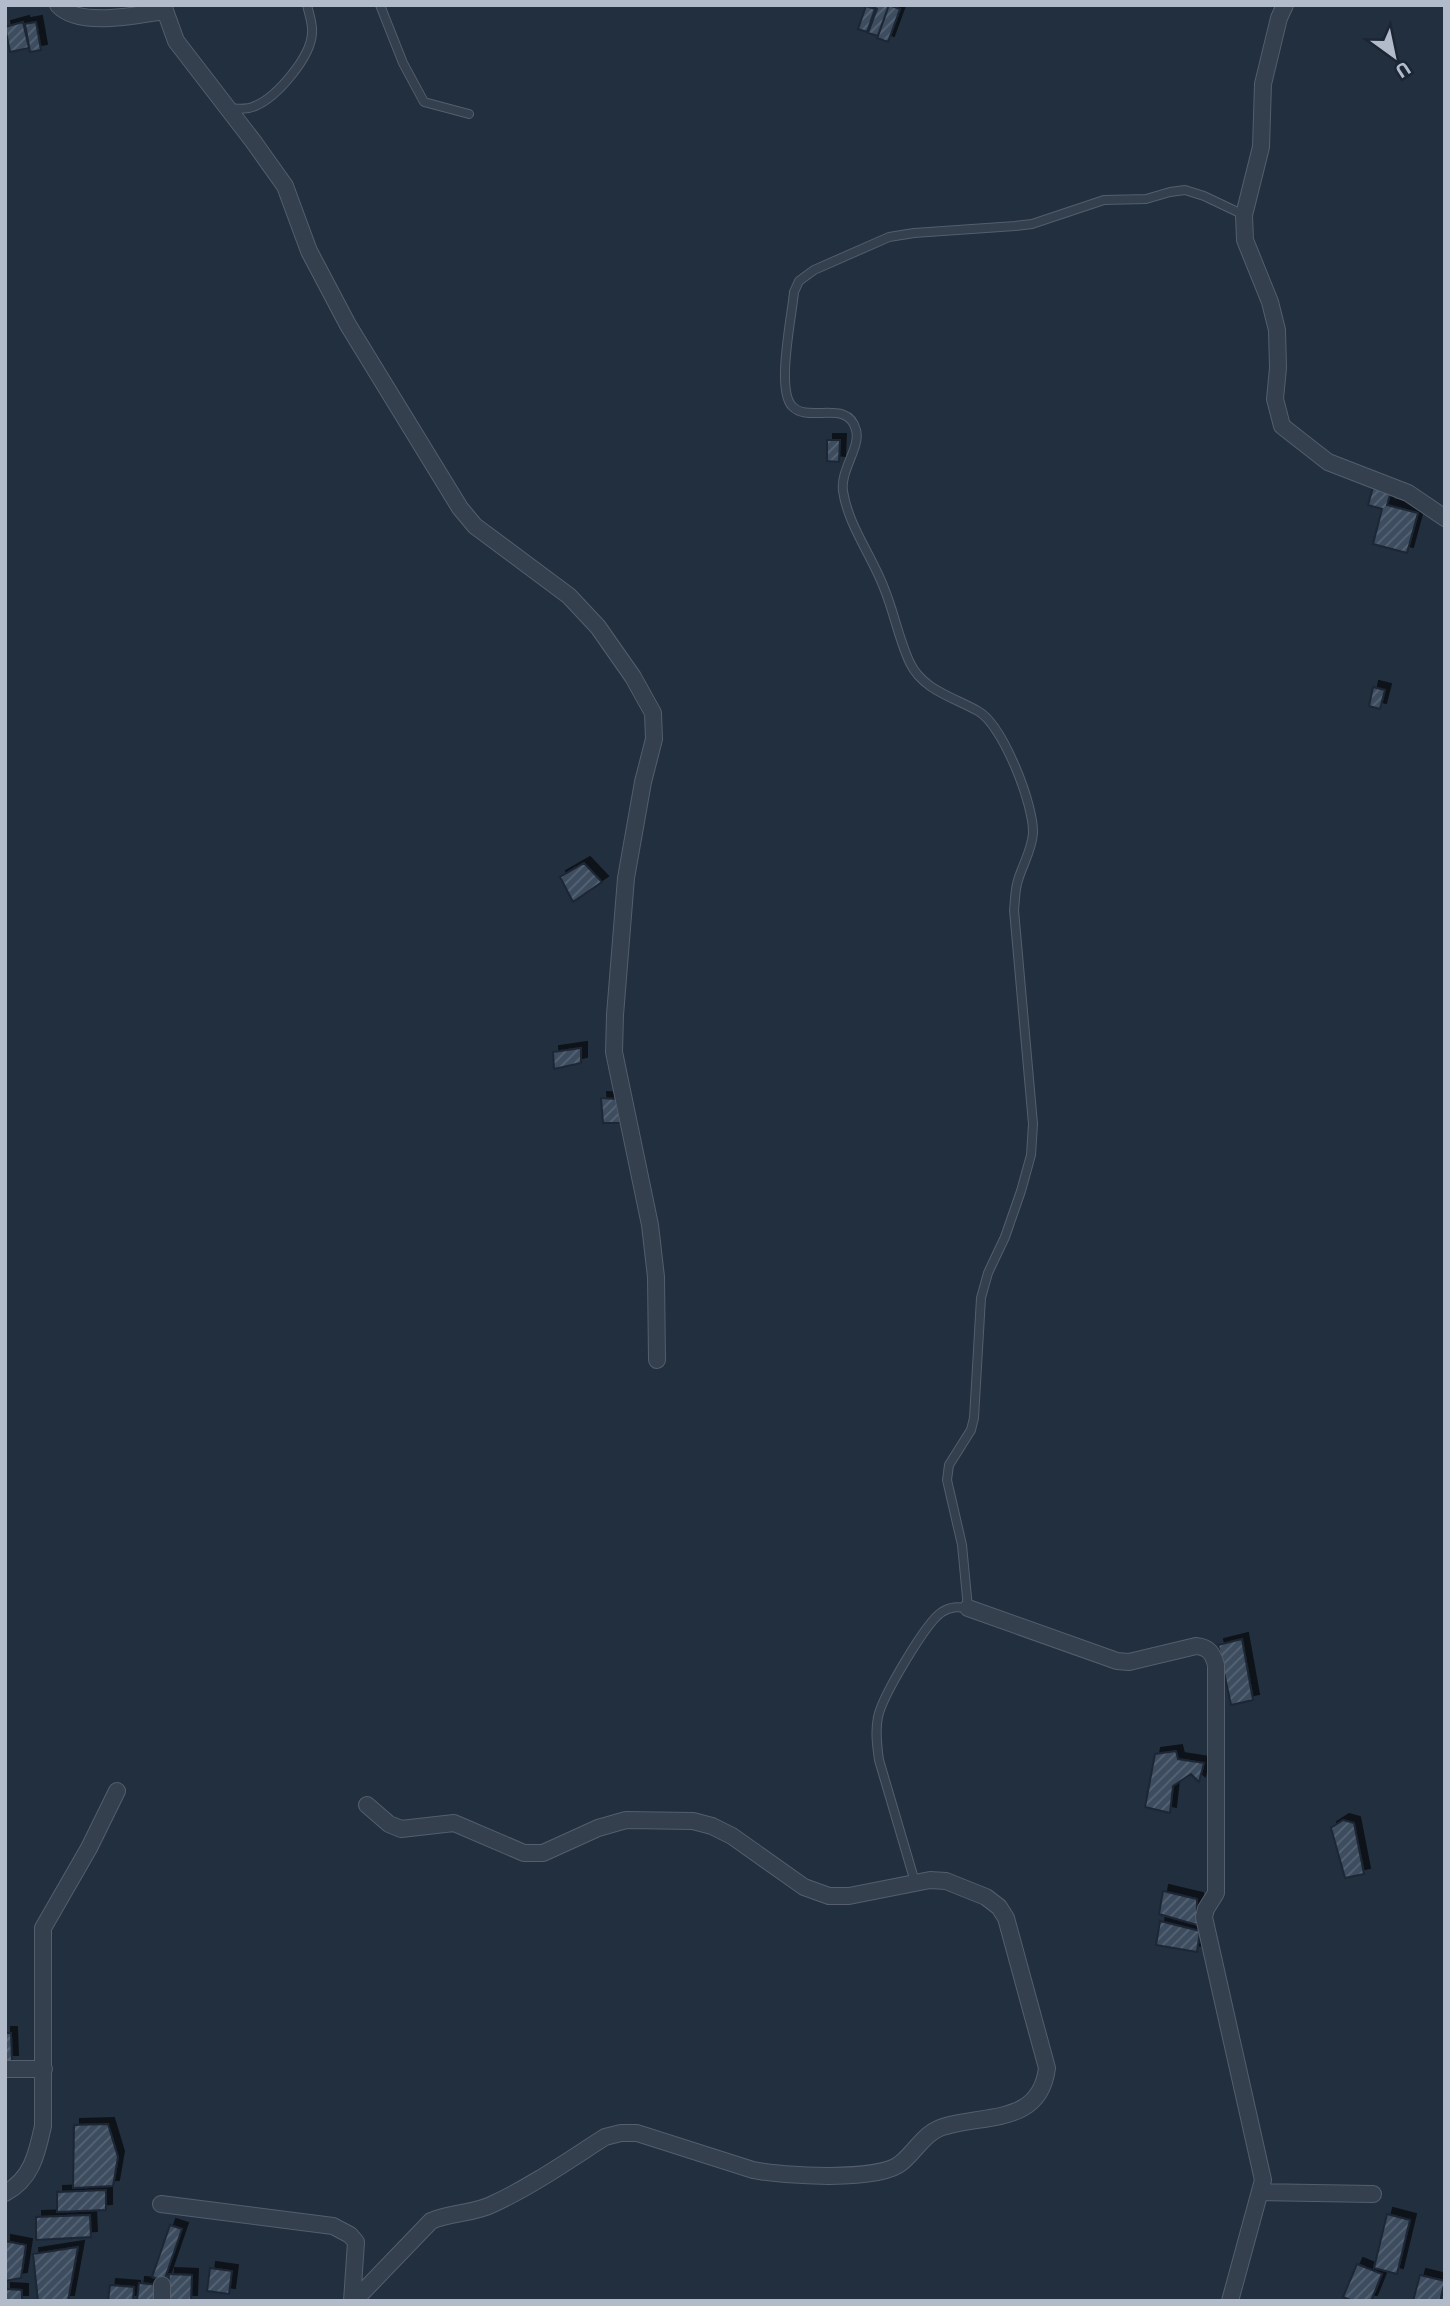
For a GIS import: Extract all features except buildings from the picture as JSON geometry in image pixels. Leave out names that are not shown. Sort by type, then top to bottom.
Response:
[{"type":"street","points":[[58,5],[65,13],[106,19],[164,8],[176,41],[285,187],[309,251],[348,325],[460,508],[475,526],[569,596],[598,627],[633,677],[653,713],[654,739],[643,782],[626,878],[614,1052],[650,1225],[656,1277],[657,1360]]},
{"type":"street","points":[[1285,5],[1279,18],[1263,84],[1261,147],[1244,215],[1245,240],[1270,302],[1277,330],[1278,368],[1275,399],[1282,426],[1328,462],[1408,494],[1445,518]]},
{"type":"street","points":[[968,1608],[1117,1661],[1129,1662],[1196,1646],[1205,1647],[1213,1655],[1216,1665],[1216,1893],[1203,1917],[1261,2169],[1261,2192],[1230,2301]]},
{"type":"street","points":[[5,2193],[15,2188],[29,2173],[37,2151],[44,2108],[43,1928],[89,1848],[117,1791]]},
{"type":"street","points":[[353,2301],[431,2221],[494,2204],[606,2137],[637,2133],[773,2174],[798,2176],[887,2171],[900,2164],[933,2130],[1006,2115],[1021,2109],[1037,2098],[1045,2085],[1047,2068],[1006,1918],[999,1907],[986,1897],[946,1881],[930,1880],[849,1896],[828,1896],[804,1887],[732,1836],[712,1826],[693,1821],[626,1820],[606,1825],[543,1853],[533,1854],[524,1853],[454,1823],[401,1829],[388,1824],[367,1805]]},
{"type":"street","points":[[5,2069],[44,2069]]},
{"type":"street","points":[[1261,2192],[1373,2194]]},
{"type":"street","points":[[161,2204],[333,2226],[351,2235],[356,2242],[353,2301]]},
{"type":"lane","points":[[228,108],[253,108],[262,103],[290,76],[308,52],[311,40],[312,24],[307,5]]},
{"type":"lane","points":[[380,5],[402,63],[424,102],[469,114]]},
{"type":"lane","points":[[915,1882],[879,1760],[876,1742],[878,1715],[889,1689],[933,1620],[943,1611],[955,1606],[968,1608],[962,1545],[947,1480],[949,1465],[971,1430],[974,1418],[981,1298],[988,1273],[1014,1212],[1031,1155],[1033,1124],[1014,910],[1017,884],[1033,834],[1031,812],[1009,752],[996,727],[981,712],[935,690],[919,679],[910,662],[884,587],[846,507],[842,486],[857,430],[841,413],[799,412],[787,398],[783,380],[794,292],[799,281],[814,270],[889,237],[1032,224],[1092,203],[1146,199],[1170,191],[1185,190],[1244,215]]}]
